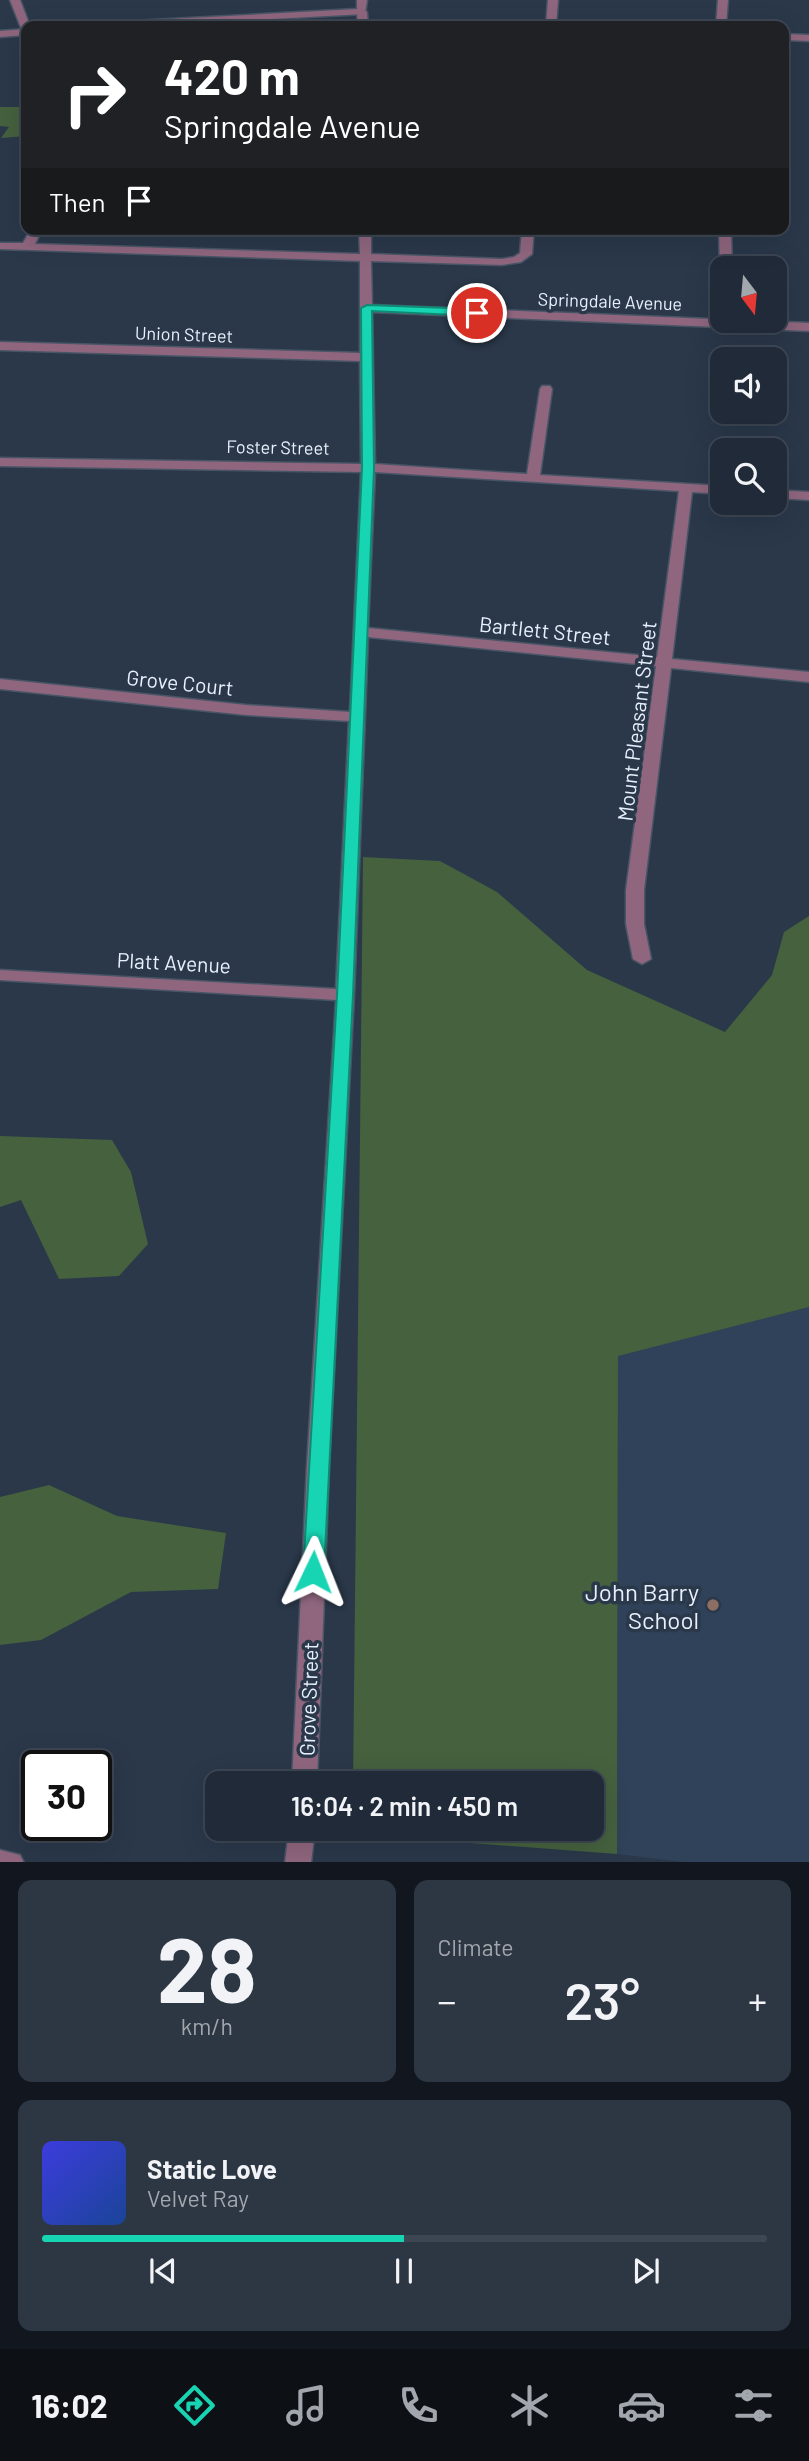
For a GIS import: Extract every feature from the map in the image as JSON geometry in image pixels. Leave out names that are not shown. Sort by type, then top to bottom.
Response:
[{"type":"street","points":[[15,0],[23,21]]},
{"type":"street","points":[[362,0],[362,21]]},
{"type":"street","points":[[551,21],[553,0]]},
{"type":"street","points":[[721,21],[723,0]]},
{"type":"street","points":[[201,21],[362,12]]},
{"type":"street","points":[[0,34],[21,31]]},
{"type":"street","points":[[789,37],[809,38]]},
{"type":"street","points":[[27,247],[34,235]]},
{"type":"street","name":"Grove Street","points":[[305,1771],[319,1438],[345,995],[368,468],[365,235]]},
{"type":"street","points":[[0,246],[517,260],[526,254],[528,235]]},
{"type":"street","points":[[725,235],[726,256]]},
{"type":"street","name":"Springdale Avenue","points":[[367,308],[710,321]]},
{"type":"street","name":"Springdale Avenue","points":[[788,326],[809,327]]},
{"type":"street","name":"Union Street","points":[[0,346],[367,357]]},
{"type":"street","points":[[533,478],[546,389]]},
{"type":"street","name":"Foster Street","points":[[0,463],[368,468],[710,489]]},
{"type":"street","name":"Mount Pleasant Street","points":[[642,959],[635,924],[635,890],[686,488]]},
{"type":"street","points":[[787,495],[809,496]]},
{"type":"street","name":"Bartlett Street","points":[[360,632],[809,677]]},
{"type":"street","name":"Grove Court","points":[[0,684],[246,710],[356,717]]},
{"type":"street","name":"Platt Avenue","points":[[0,975],[345,995]]},
{"type":"street","points":[[298,1862],[301,1841]]},
{"type":"shaded area","name":"John Barry School","points":[[809,1307],[809,1862],[683,1862],[617,1854],[618,1355]]},
{"type":"green space","points":[[0,107],[21,107],[21,136],[1,138],[9,127],[0,126]]},
{"type":"green space","points":[[363,857],[440,861],[497,892],[587,970],[725,1032],[772,975],[784,932],[809,916],[809,1307],[618,1356],[617,1854],[445,1841],[604,1841],[604,1771],[353,1771]]},
{"type":"green space","points":[[0,1136],[112,1140],[131,1172],[148,1244],[119,1276],[59,1279],[21,1200],[0,1207]]},
{"type":"green space","points":[[49,1485],[117,1516],[226,1533],[218,1589],[131,1592],[41,1640],[0,1645],[0,1497]]},
{"type":"place","name":"John Barry School","points":[[713,1605]]},
{"type":"route","points":[[313,1572],[345,995],[368,468],[367,308],[477,313]]}]
